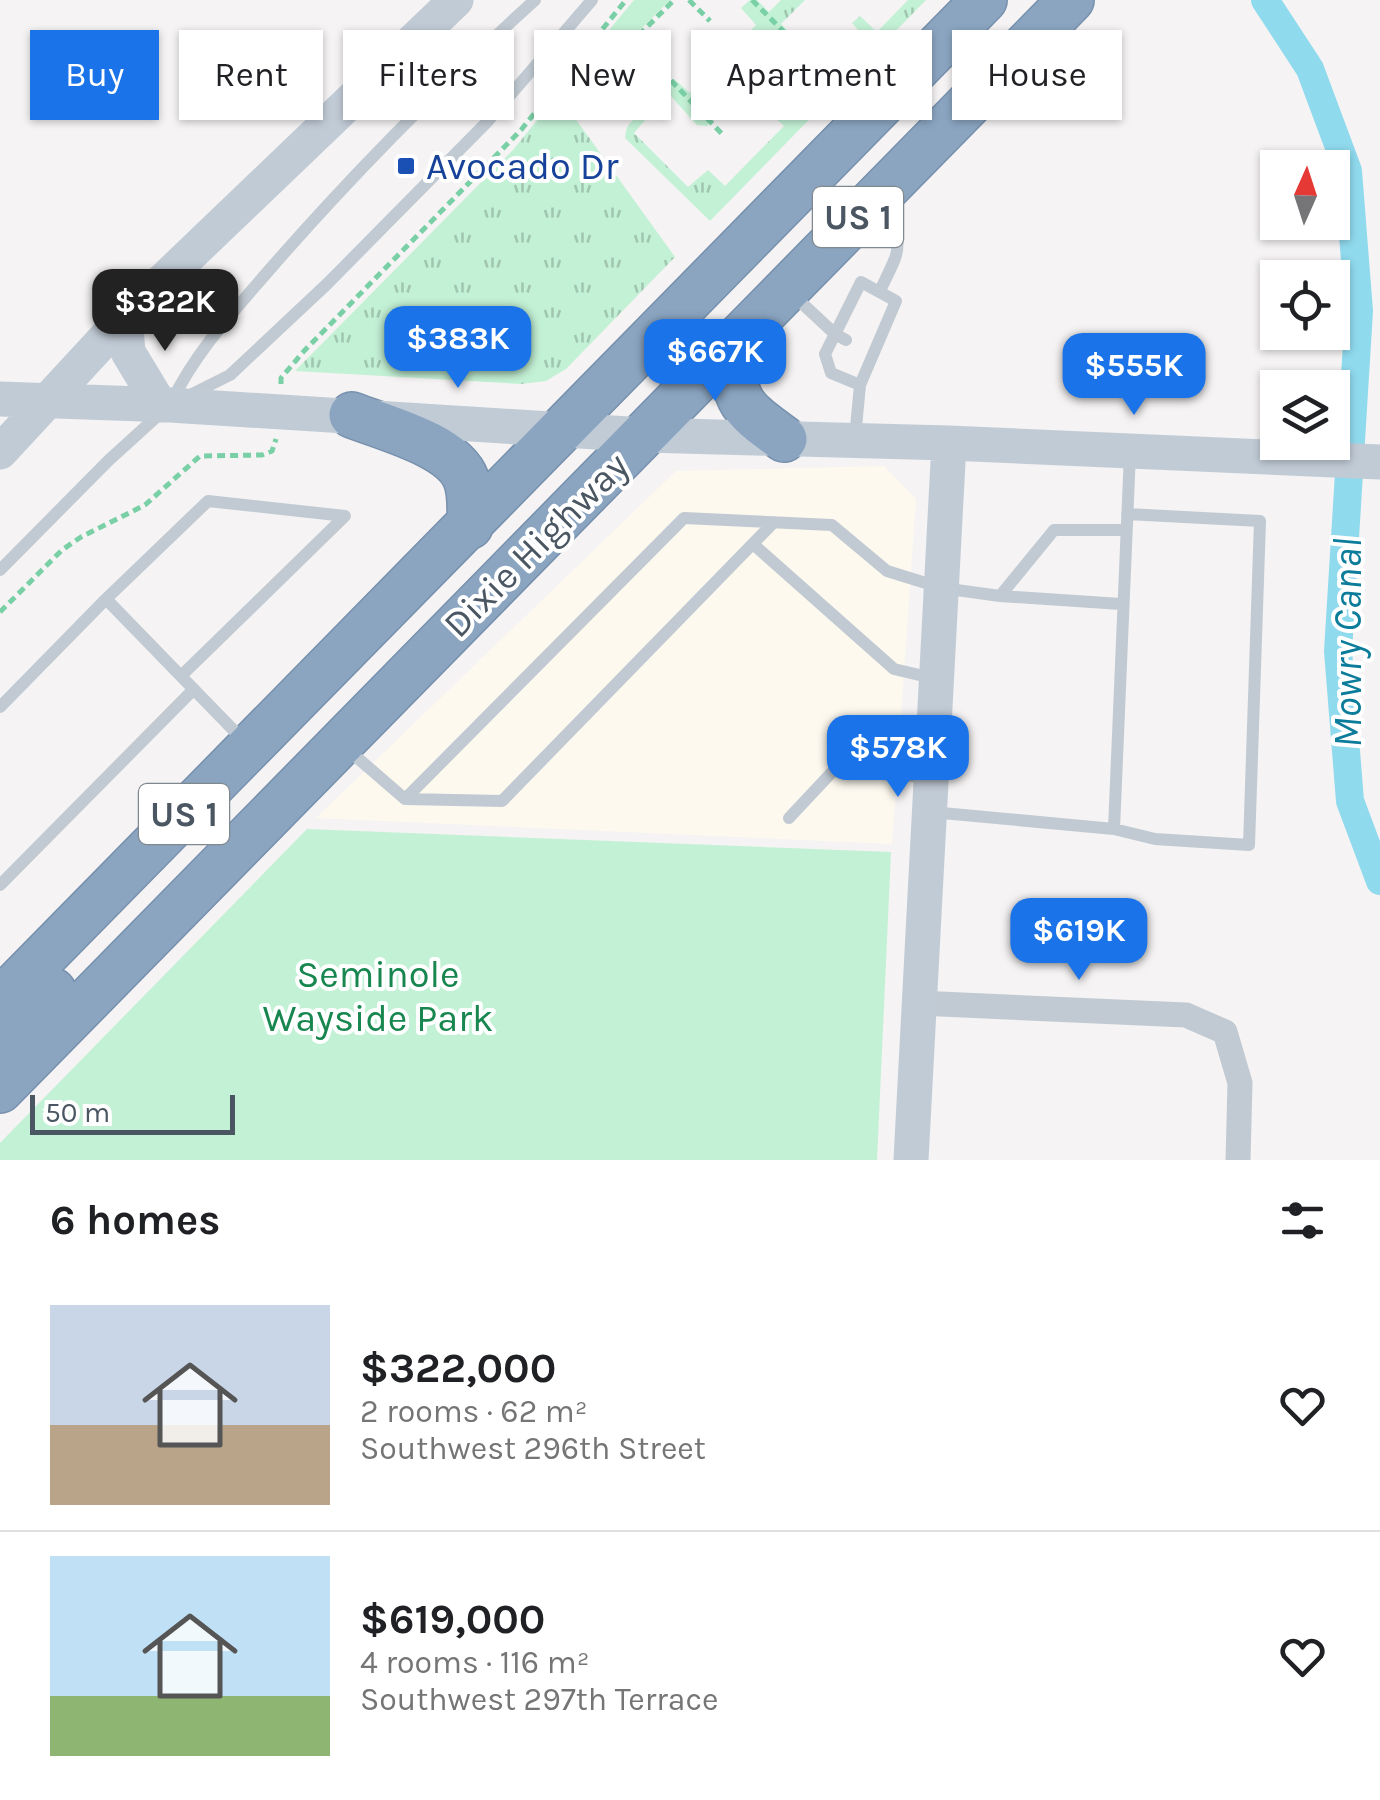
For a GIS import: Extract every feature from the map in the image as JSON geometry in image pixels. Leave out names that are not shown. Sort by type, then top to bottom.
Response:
[{"type":"highway","name":"Dixie Highway","points":[[0,1090],[1071,0]]},
{"type":"highway","name":"Dixie Highway","points":[[0,1000],[977,8]]},
{"type":"highway","points":[[644,435],[652,386],[662,369],[938,87],[977,8]]},
{"type":"highway","points":[[739,339],[734,363],[737,394],[750,414],[784,438]]},
{"type":"highway","points":[[352,416],[439,450],[458,465],[470,494],[470,526]]},
{"type":"highway","points":[[224,862],[268,780],[533,505],[559,431]]},
{"type":"highway","points":[[0,1044],[139,905],[180,818]]},
{"type":"street","points":[[0,452],[124,317],[456,0]]},
{"type":"street","points":[[124,317],[128,352],[165,405]]},
{"type":"street","points":[[0,399],[165,405],[644,435],[948,443],[1380,462]]},
{"type":"street","points":[[911,1160],[948,443]]},
{"type":"street","points":[[918,1003],[1186,1015],[1225,1032],[1240,1083],[1238,1160]]},
{"type":"lane","points":[[0,570],[165,405],[205,346],[302,233],[535,0]]},
{"type":"lane","points":[[165,405],[230,375],[327,284],[487,122],[592,0]]},
{"type":"lane","points":[[871,204],[896,229],[899,249],[880,291]]},
{"type":"lane","points":[[855,440],[860,385],[870,352],[896,300],[861,282],[854,309],[840,337],[825,354],[831,373],[860,385]]},
{"type":"lane","points":[[787,288],[840,337]]},
{"type":"lane","points":[[1114,829],[1130,451]]},
{"type":"lane","points":[[0,707],[208,501],[345,516],[181,676]]},
{"type":"lane","points":[[790,818],[832,771],[1155,839],[1249,845],[1260,521],[1127,514]]},
{"type":"lane","points":[[405,800],[684,518],[832,526],[887,571],[942,588],[1121,604]]},
{"type":"lane","points":[[341,744],[405,800],[502,801],[774,522]]},
{"type":"lane","points":[[1000,596],[1054,530],[1126,530]]},
{"type":"lane","points":[[753,544],[894,670],[937,679]]},
{"type":"lane","points":[[106,599],[250,747]]},
{"type":"lane","points":[[0,885],[194,690]]},
{"type":"path","points":[[602,30],[626,0]]},
{"type":"path","points":[[644,30],[674,0]]},
{"type":"path","points":[[688,0],[710,21]]},
{"type":"path","points":[[752,0],[782,30]]},
{"type":"path","points":[[671,79],[724,134]]},
{"type":"path","points":[[520,110],[531,118]]},
{"type":"path","points":[[281,378],[534,114]]},
{"type":"path","points":[[0,612],[62,550],[145,505],[200,456],[267,454],[276,438]]},
{"type":"shaded area","points":[[884,466],[916,499],[892,844],[316,818],[676,471]]},
{"type":"green space","points":[[634,0],[670,0],[640,30],[609,30]]},
{"type":"green space","points":[[750,0],[757,0],[769,12],[781,0],[805,0],[781,24],[787,30],[751,30],[756,25],[741,8]]},
{"type":"green space","points":[[908,0],[926,0],[897,30],[879,30]]},
{"type":"green space","points":[[860,16],[875,30],[858,30],[852,23]]},
{"type":"green space","points":[[674,79],[690,93],[691,118],[671,96],[671,83]]},
{"type":"green space","points":[[537,120],[576,120],[675,257],[566,369],[546,381],[521,384],[295,371],[513,150]]},
{"type":"green space","points":[[633,120],[645,120],[634,133],[688,187],[708,170],[725,186],[784,126],[778,120],[809,120],[710,221],[625,138]]},
{"type":"green space","points":[[692,120],[713,120],[707,126]]},
{"type":"green space","name":"Seminole Wayside Park","points":[[307,829],[891,852],[877,1160],[0,1160],[0,1143]]},
{"type":"waterway","name":"Mowry Canal","points":[[1265,0],[1310,69],[1348,171],[1359,311],[1338,651],[1350,801],[1380,881]]},
{"type":"place","name":"Avocado Dr","points":[[406,166]]}]
